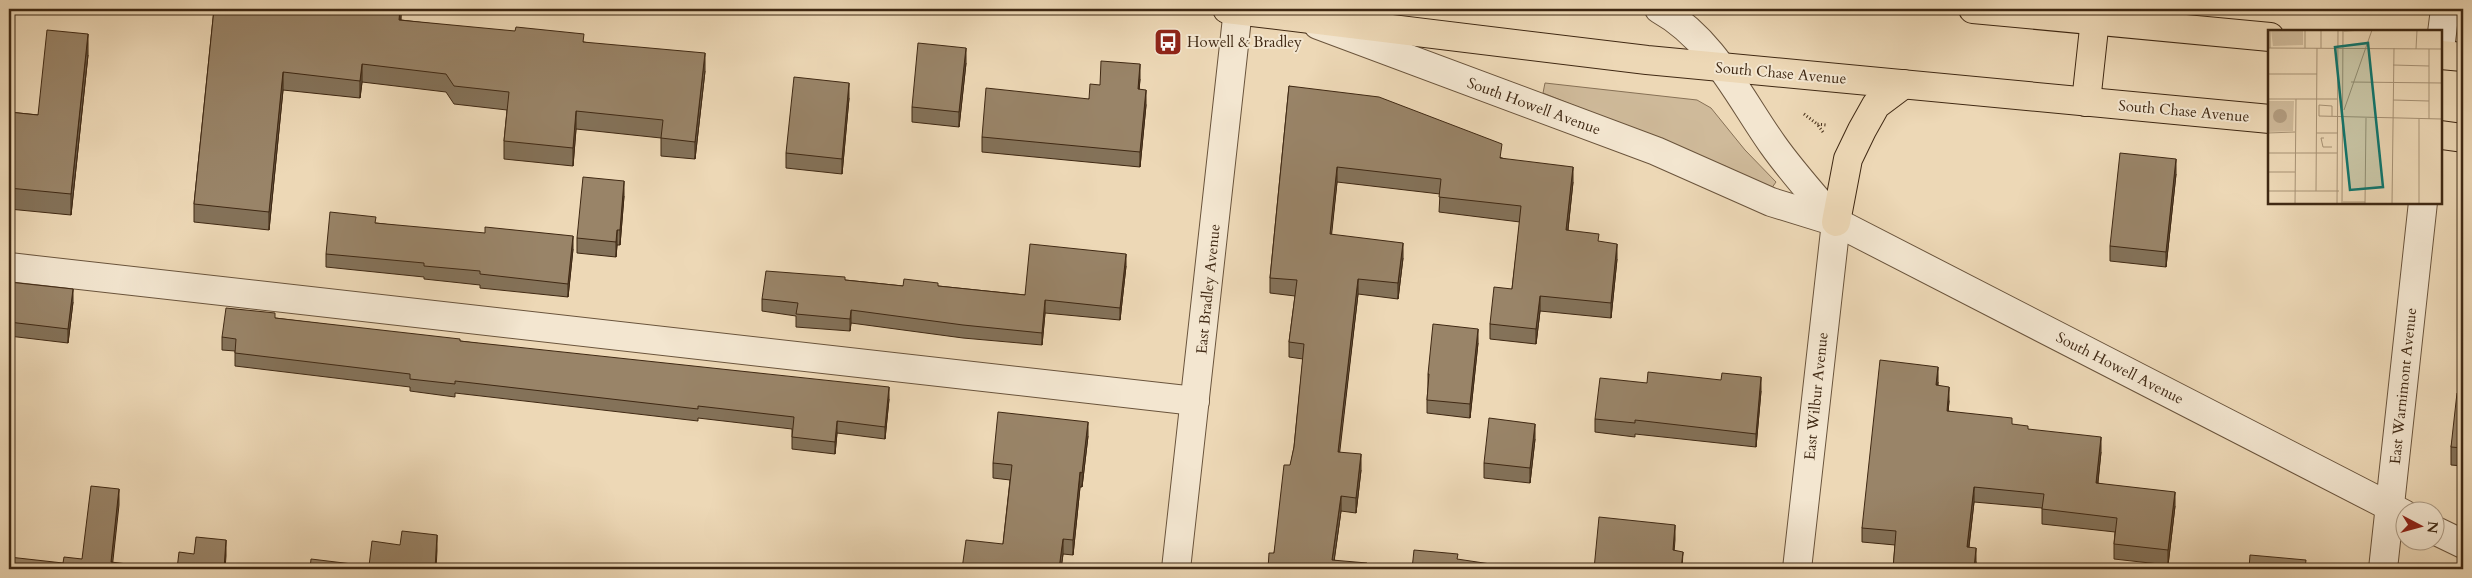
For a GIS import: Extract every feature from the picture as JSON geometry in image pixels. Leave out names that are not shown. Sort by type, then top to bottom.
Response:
[{"type":"main road","name":"South Howell Avenue","points":[[1235,9],[1294,16]]},
{"type":"main road","points":[[1973,9],[2268,37]]},
{"type":"main road","name":"South Chase Avenue","points":[[1294,16],[1723,68],[2268,119]]},
{"type":"main road","points":[[2086,102],[2095,19]]},
{"type":"main road","points":[[2442,55],[2463,58]]},
{"type":"main road","points":[[1836,222],[1848,159],[1862,130],[1876,105],[1904,84]]},
{"type":"main road","points":[[2442,135],[2463,138]]},
{"type":"street","name":"East Bradley Avenue","points":[[1176,569],[1235,9]]},
{"type":"street","name":"South Howell Avenue","points":[[1659,9],[1695,36],[1723,68],[1774,146],[1836,222]]},
{"type":"street","points":[[2442,33],[2445,9]]},
{"type":"street","name":"South Howell Avenue","points":[[1294,16],[1656,151],[1771,202],[1836,222],[2394,509]]},
{"type":"street","name":"East Warnimont Avenue","points":[[2399,500],[2423,204]]},
{"type":"street","name":"East Wilbur Avenue","points":[[1796,569],[1836,222]]},
{"type":"street","points":[[9,267],[1195,402]]},
{"type":"street","name":"East Warnimont Avenue","points":[[2383,569],[2394,526]]},
{"type":"street","points":[[2444,535],[2463,544]]},
{"type":"path","points":[[1804,114],[1817,124]]},
{"type":"shaded area","points":[[1545,83],[1697,100],[1711,108],[1745,150],[1776,182],[1771,189],[1725,166],[1543,93]]},
{"type":"building","points":[[214,9],[400,9],[399,20],[515,31],[516,27],[584,34],[583,42],[705,53],[695,142],[661,138],[663,120],[576,111],[573,148],[504,141],[509,92],[454,86],[446,74],[362,64],[360,81],[283,72],[269,212],[194,204]]},
{"type":"building","points":[[47,30],[88,34],[71,194],[9,188],[9,112],[38,115]]},
{"type":"building","points":[[918,43],[966,48],[959,112],[912,107]]},
{"type":"building","points":[[1101,61],[1140,64],[1138,89],[1146,90],[1140,152],[982,137],[986,88],[1089,99],[1090,84],[1100,85]]},
{"type":"building","points":[[794,77],[849,83],[842,159],[786,153]]},
{"type":"building","points":[[1289,86],[1379,97],[1502,144],[1500,158],[1573,167],[1566,230],[1599,234],[1598,241],[1617,244],[1611,303],[1540,296],[1536,329],[1490,324],[1494,287],[1512,289],[1521,206],[1439,197],[1441,179],[1337,167],[1330,234],[1403,243],[1398,283],[1358,279],[1338,452],[1361,454],[1356,498],[1341,496],[1332,560],[1367,563],[1366,569],[1268,569],[1269,553],[1274,553],[1284,465],[1290,465],[1294,447],[1304,344],[1289,342],[1297,280],[1270,278]]},
{"type":"building","points":[[2120,153],[2176,159],[2166,252],[2110,246]]},
{"type":"building","points":[[583,177],[624,181],[620,230],[617,230],[616,242],[577,238]]},
{"type":"building","points":[[330,212],[376,217],[375,223],[485,233],[485,227],[573,236],[568,284],[480,274],[480,271],[424,266],[424,263],[326,254]]},
{"type":"building","points":[[1030,244],[1126,254],[1120,308],[1045,300],[1042,333],[963,325],[851,310],[850,319],[796,314],[798,303],[762,299],[766,271],[845,277],[845,280],[903,286],[904,279],[938,283],[938,286],[1025,295]]},
{"type":"building","points":[[9,282],[73,289],[68,329],[9,322]]},
{"type":"building","points":[[226,308],[275,313],[275,318],[460,339],[460,341],[889,387],[885,427],[837,421],[835,442],[792,437],[794,417],[698,406],[698,409],[455,381],[455,384],[410,379],[410,374],[235,353],[236,339],[222,337]]},
{"type":"building","points":[[1433,324],[1478,329],[1470,404],[1427,400]]},
{"type":"building","points":[[1880,360],[1938,367],[1936,385],[1949,387],[1947,411],[2012,418],[2012,424],[2028,426],[2028,429],[2101,437],[2096,483],[2175,492],[2168,550],[2114,544],[2117,518],[2042,509],[2044,494],[1974,487],[1967,547],[1976,548],[1974,569],[1893,569],[1896,531],[1862,528]]},
{"type":"building","points":[[1648,372],[1721,380],[1722,373],[1761,377],[1756,434],[1635,420],[1635,423],[1595,419],[1600,378],[1647,383]]},
{"type":"building","points":[[2463,379],[2463,448],[2451,447],[2457,393],[2462,393]]},
{"type":"building","points":[[998,412],[1088,422],[1082,473],[1080,472],[1073,540],[1063,539],[1059,569],[962,569],[966,540],[1003,544],[1012,465],[993,463]]},
{"type":"building","points":[[1489,418],[1535,424],[1530,468],[1484,463]]},
{"type":"building","points":[[91,486],[119,489],[111,562],[168,569],[9,569],[9,557],[63,563],[64,557],[82,559]]},
{"type":"building","points":[[1599,517],[1675,525],[1673,550],[1683,552],[1681,569],[1594,569]]},
{"type":"building","points":[[402,531],[437,535],[435,569],[310,569],[311,559],[369,566],[372,541],[400,545]]},
{"type":"building","points":[[196,537],[226,540],[224,569],[177,569],[179,552],[194,554]]},
{"type":"building","points":[[1414,550],[1458,554],[1457,559],[1504,566],[1504,569],[1412,569]]},
{"type":"building","points":[[2250,555],[2306,560],[2305,569],[2249,569]]},
{"type":"place","name":"Howell & Bradley","points":[[1168,42]]}]
